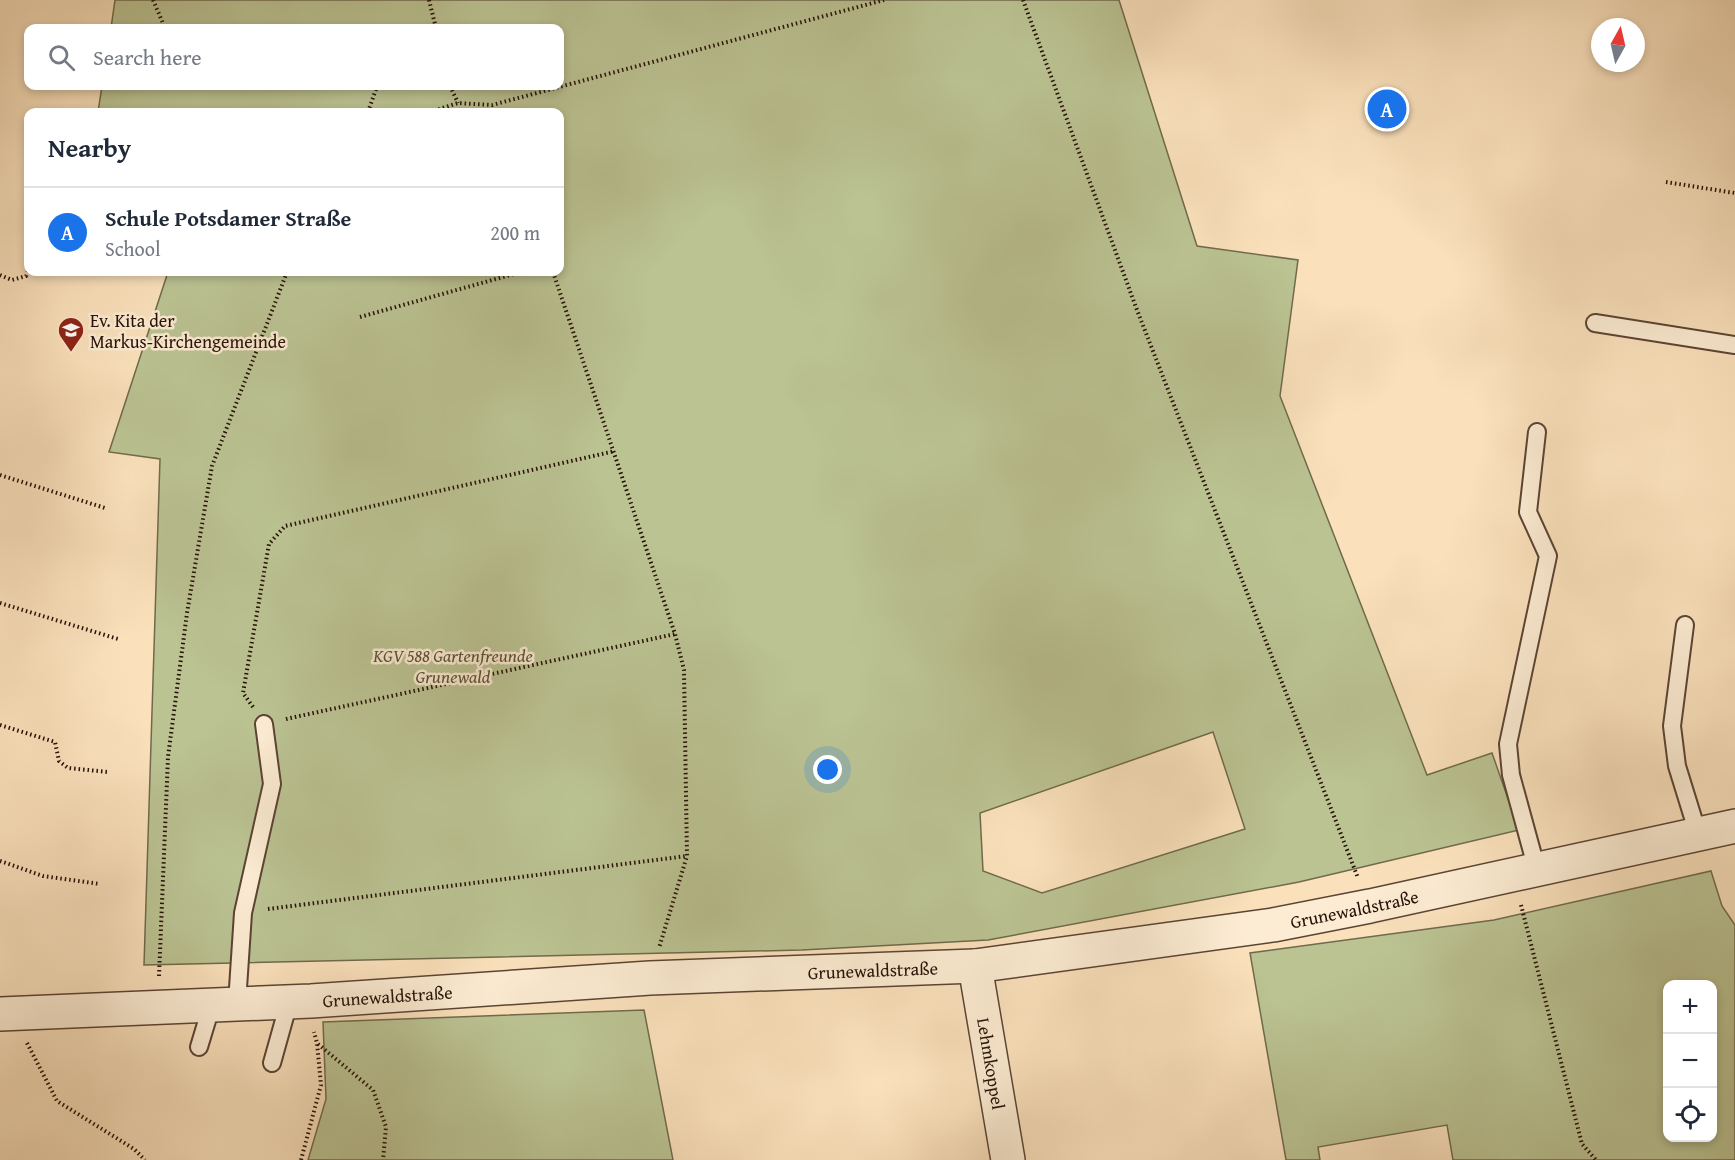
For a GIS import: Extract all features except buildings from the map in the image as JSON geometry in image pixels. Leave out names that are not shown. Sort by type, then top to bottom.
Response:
[{"type":"street","name":"Grunewaldstraße","points":[[6,1013],[289,1002],[650,978],[975,966],[1273,925],[1735,826]]},
{"type":"street","name":"Lehmkoppel","points":[[975,966],[1008,1160]]},
{"type":"lane","points":[[1595,323],[1735,345]]},
{"type":"lane","points":[[1525,872],[1508,744],[1548,556],[1528,512],[1537,432]]},
{"type":"lane","points":[[1685,625],[1672,726],[1677,766],[1698,834]]},
{"type":"lane","points":[[199,1047],[225,1004],[272,784],[264,724]]},
{"type":"lane","points":[[272,1063],[289,1002]]},
{"type":"path","points":[[153,0],[163,24]]},
{"type":"path","points":[[429,0],[435,24]]},
{"type":"path","points":[[564,86],[884,0]]},
{"type":"path","points":[[1023,0],[1137,310],[1370,906]]},
{"type":"path","points":[[369,108],[375,90]]},
{"type":"path","points":[[452,90],[458,103]]},
{"type":"path","points":[[442,108],[458,103],[492,105],[548,90]]},
{"type":"path","points":[[1666,182],[1735,193]]},
{"type":"path","points":[[0,275],[12,280],[27,276]]},
{"type":"path","points":[[158,1006],[168,757],[190,591],[213,466],[285,276]]},
{"type":"path","points":[[360,316],[506,276]]},
{"type":"path","points":[[554,276],[615,451],[675,634],[684,670],[687,856],[650,978]]},
{"type":"path","points":[[615,451],[285,526],[269,544],[243,693],[264,724],[675,634]]},
{"type":"path","points":[[0,475],[105,508]]},
{"type":"path","points":[[0,603],[118,639]]},
{"type":"path","points":[[0,725],[55,742],[59,761],[68,768],[108,772]]},
{"type":"path","points":[[243,913],[687,856]]},
{"type":"path","points":[[0,861],[43,876],[100,884]]},
{"type":"path","points":[[1525,872],[1582,1144],[1596,1160]]},
{"type":"path","points":[[6,1013],[57,1101],[134,1149],[145,1160]]},
{"type":"path","points":[[301,1160],[321,1085],[317,1043],[374,1090],[386,1127],[383,1160]]},
{"type":"green space","name":"KGV 588 Gartenfreunde Grunewald","points":[[115,0],[1119,0],[1197,246],[1298,260],[1280,396],[1427,775],[1492,753],[1519,830],[1299,882],[988,940],[802,950],[144,965],[160,459],[109,452],[167,276],[564,276],[564,108],[99,108],[101,90],[564,90],[564,24],[112,24]],"holes":[[[1213,732],[1245,829],[1042,893],[983,871],[980,813]]]},
{"type":"green space","points":[[1711,871],[1722,906],[1735,925],[1735,1160],[1453,1160],[1447,1125],[1318,1147],[1320,1160],[1286,1160],[1250,953],[1494,920]]},
{"type":"green space","points":[[644,1010],[673,1160],[308,1160],[326,1099],[323,1022]]},
{"type":"place","name":"Schule Potsdamer Straße","points":[[1387,109]]},
{"type":"place","name":"Ev. Kita der Markus-Kirchengemeinde","points":[[71,353]]}]
